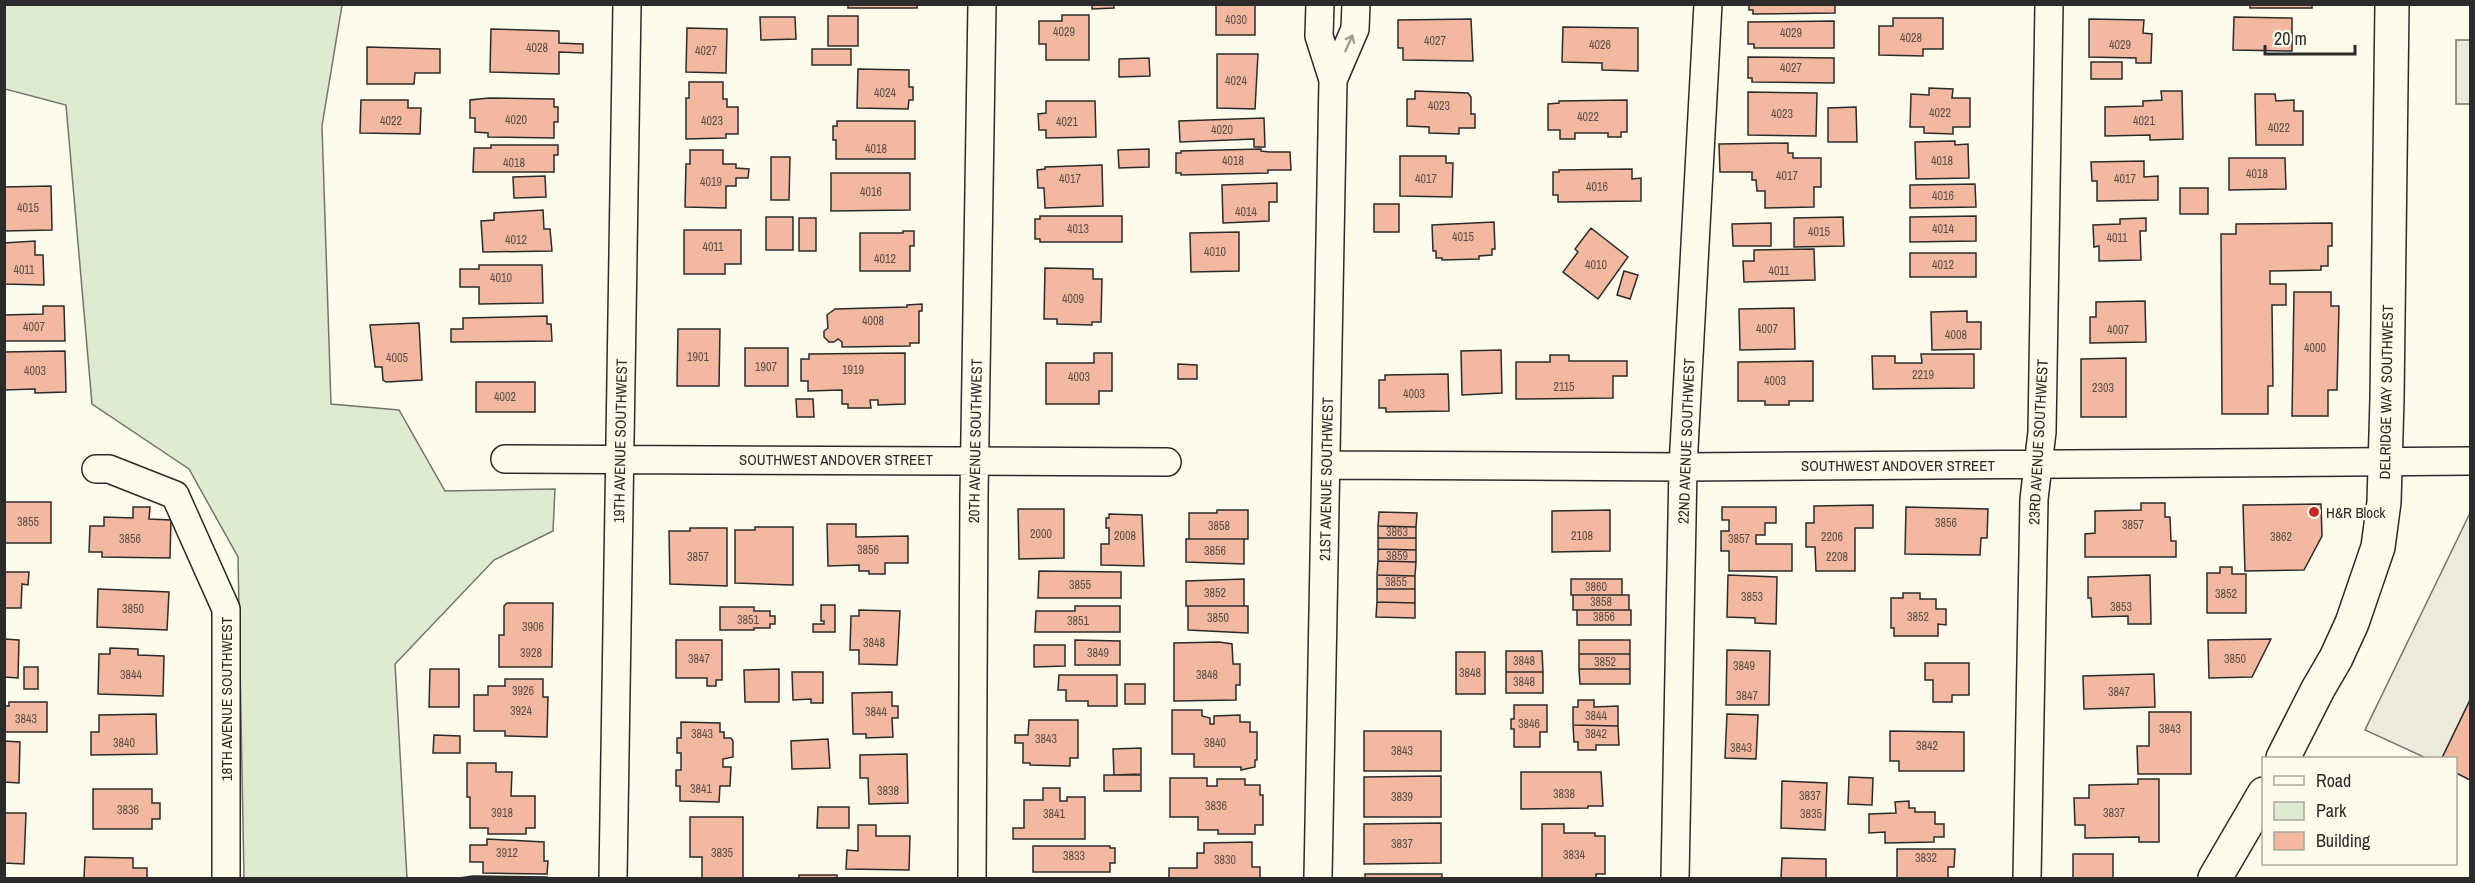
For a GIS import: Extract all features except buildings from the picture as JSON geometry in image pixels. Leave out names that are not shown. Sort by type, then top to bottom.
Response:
[{"type":"main road","name":"DELRIDGE WAY SOUTHWEST","points":[[2284,757],[2336,658],[2379,547],[2386,462],[2392,4]]},
{"type":"main road","points":[[2215,879],[2262,797]]},
{"type":"street","name":"19TH AVENUE SOUTHWEST","points":[[613,879],[627,4]]},
{"type":"street","name":"20TH AVENUE SOUTHWEST","points":[[972,879],[982,4]]},
{"type":"street","name":"21ST AVENUE SOUTHWEST","points":[[1318,879],[1333,80],[1319,36],[1320,4]]},
{"type":"street","name":"21ST AVENUE SOUTHWEST","points":[[1333,80],[1355,29],[1356,4]]},
{"type":"street","name":"22ND AVENUE SOUTHWEST","points":[[1676,879],[1683,467],[1708,4]]},
{"type":"street","name":"23RD AVENUE SOUTHWEST","points":[[2027,879],[2034,499],[2042,432],[2049,4]]},
{"type":"street","name":"SOUTHWEST ANDOVER STREET","points":[[505,459],[1167,462]]},
{"type":"street","name":"SOUTHWEST ANDOVER STREET","points":[[1326,465],[1683,467],[2470,461]]},
{"type":"street","name":"18TH AVENUE SOUTHWEST","points":[[96,469],[109,470],[175,495],[226,609],[226,879]]},
{"type":"green space","points":[[5,5],[342,5],[322,126],[331,404],[399,410],[445,491],[555,489],[553,531],[494,560],[395,664],[407,878],[244,878],[238,557],[189,469],[92,404],[66,105],[5,89]]},
{"type":"shaded area","points":[[2456,40],[2470,40],[2470,104],[2456,104]]},
{"type":"shaded area","points":[[2470,513],[2470,700],[2442,757],[2424,757],[2365,730]]},
{"type":"place","name":"H&R Block","points":[[2314,512]]}]
